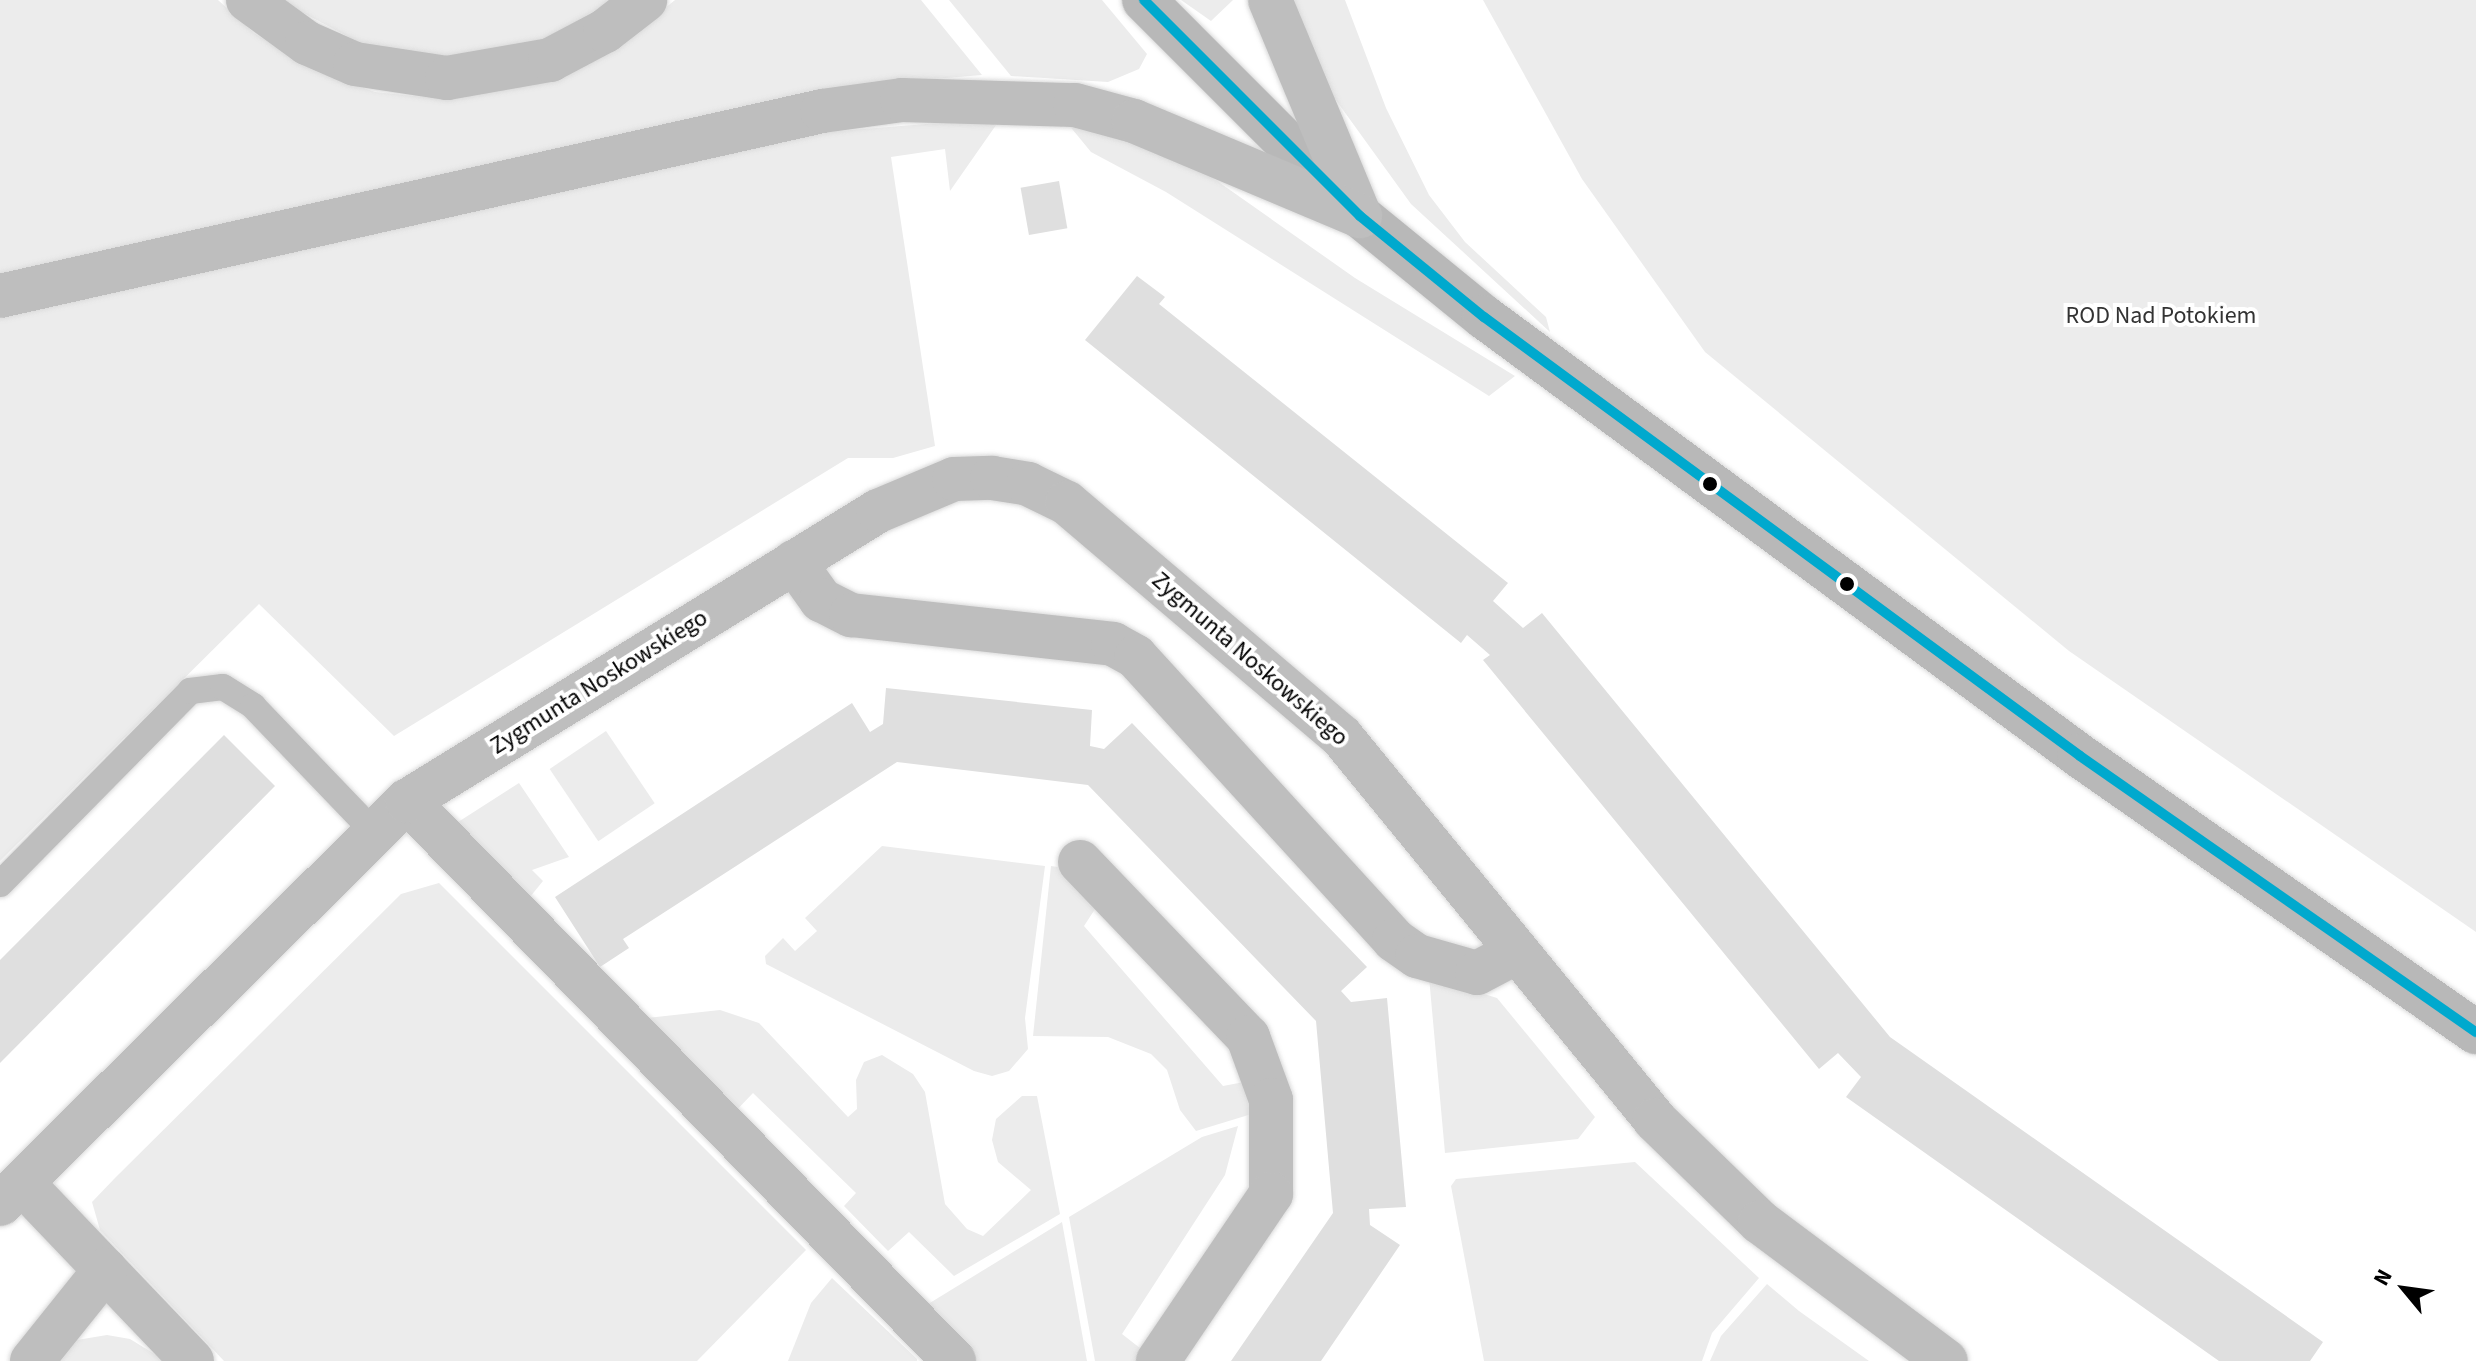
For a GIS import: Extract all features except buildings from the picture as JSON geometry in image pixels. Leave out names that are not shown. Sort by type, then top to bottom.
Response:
[{"type":"street","points":[[248,0],[307,43],[355,64],[447,78],[550,60],[605,31],[645,0]]},
{"type":"street","points":[[1144,0],[1360,216],[1644,440],[2476,1032]]},
{"type":"street","points":[[1270,0],[1360,216]]},
{"type":"street","points":[[0,296],[822,111],[902,100],[1075,105],[1134,121],[1360,216]]},
{"type":"street","name":"Zygmunta Noskowskiego","points":[[192,1361],[105,1270],[11,1194],[373,831],[407,801],[794,562],[903,498],[954,479],[1028,484],[1067,503],[1341,736],[1655,1120],[1749,1212],[1946,1361]]},
{"type":"street","points":[[794,562],[821,600],[851,615],[1113,644],[1136,657],[1394,940],[1417,956],[1477,973],[1517,952]]},
{"type":"street","points":[[407,801],[954,1361]]},
{"type":"street","points":[[1080,862],[1248,1037],[1271,1100],[1271,1194],[1158,1361]]},
{"type":"street","points":[[32,1361],[105,1270]]},
{"type":"lane","points":[[0,884],[190,691],[223,687],[253,706],[373,831]]},
{"type":"green space","points":[[0,0],[218,0],[254,33],[317,72],[375,92],[443,99],[556,80],[616,48],[675,0],[921,0],[982,75],[818,89],[0,275]]},
{"type":"green space","points":[[279,0],[613,0],[544,40],[451,58],[364,45]]},
{"type":"green space","points":[[949,0],[1102,0],[1147,54],[1139,69],[1108,82],[1011,76]]},
{"type":"green space","points":[[1181,0],[1233,0],[1211,21]]},
{"type":"green space","points":[[1289,0],[1345,0],[1386,108],[1429,195],[1465,242],[1546,317],[1550,332],[1411,204],[1325,85]]},
{"type":"green space","name":"ROD Nad Potokiem","points":[[1483,0],[2476,0],[2476,932],[2069,651],[1705,352],[1582,179]]},
{"type":"green space","points":[[1001,118],[950,191],[945,149],[891,157],[935,446],[893,458],[848,458],[394,736],[259,604],[0,861],[0,318],[826,132]]},
{"type":"green space","points":[[1068,124],[1129,137],[1203,171],[1355,278],[1515,376],[1489,396],[1166,192],[1091,152]]},
{"type":"green space","points":[[606,731],[655,803],[598,841],[550,769]]},
{"type":"green space","points":[[519,783],[569,857],[532,870],[543,881],[521,908],[455,824]]},
{"type":"green space","points":[[882,846],[1045,866],[1025,1018],[1028,1049],[1009,1071],[992,1076],[974,1071],[766,964],[765,956],[783,938],[795,951],[817,931],[805,918]]},
{"type":"green space","points":[[1051,866],[1064,868],[1099,903],[1084,926],[1223,1086],[1249,1081],[1255,1113],[1196,1131],[1180,1110],[1167,1070],[1151,1054],[1108,1037],[1033,1036]]},
{"type":"green space","points":[[439,883],[806,1250],[697,1361],[224,1361],[100,1230],[92,1202],[115,1178],[401,894]]},
{"type":"green space","points":[[1429,977],[1497,998],[1595,1117],[1578,1139],[1445,1153]]},
{"type":"green space","points":[[720,1010],[759,1023],[848,1117],[857,1109],[856,1080],[864,1062],[882,1055],[913,1074],[925,1092],[945,1204],[967,1229],[983,1236],[1031,1190],[998,1162],[992,1140],[996,1119],[1022,1096],[1037,1096],[1060,1214],[954,1276],[909,1232],[888,1251],[844,1206],[856,1193],[753,1093],[730,1117],[647,1018]]},
{"type":"green space","points":[[1238,1126],[1225,1175],[1122,1334],[1145,1352],[1138,1361],[1095,1361],[1069,1217],[1202,1137]]},
{"type":"green space","points":[[1635,1162],[1759,1278],[1712,1333],[1702,1361],[1484,1361],[1451,1186],[1456,1179]]},
{"type":"green space","points":[[1062,1222],[1087,1361],[973,1361],[920,1309]]},
{"type":"green space","points":[[832,1278],[917,1361],[788,1361],[811,1303]]},
{"type":"green space","points":[[1767,1284],[1869,1361],[1710,1361],[1721,1336]]},
{"type":"green space","points":[[107,1335],[130,1339],[166,1361],[48,1361],[71,1341]]},
{"type":"transit line","points":[[1144,0],[1360,216],[1484,317],[2080,756],[2476,1032]]}]
